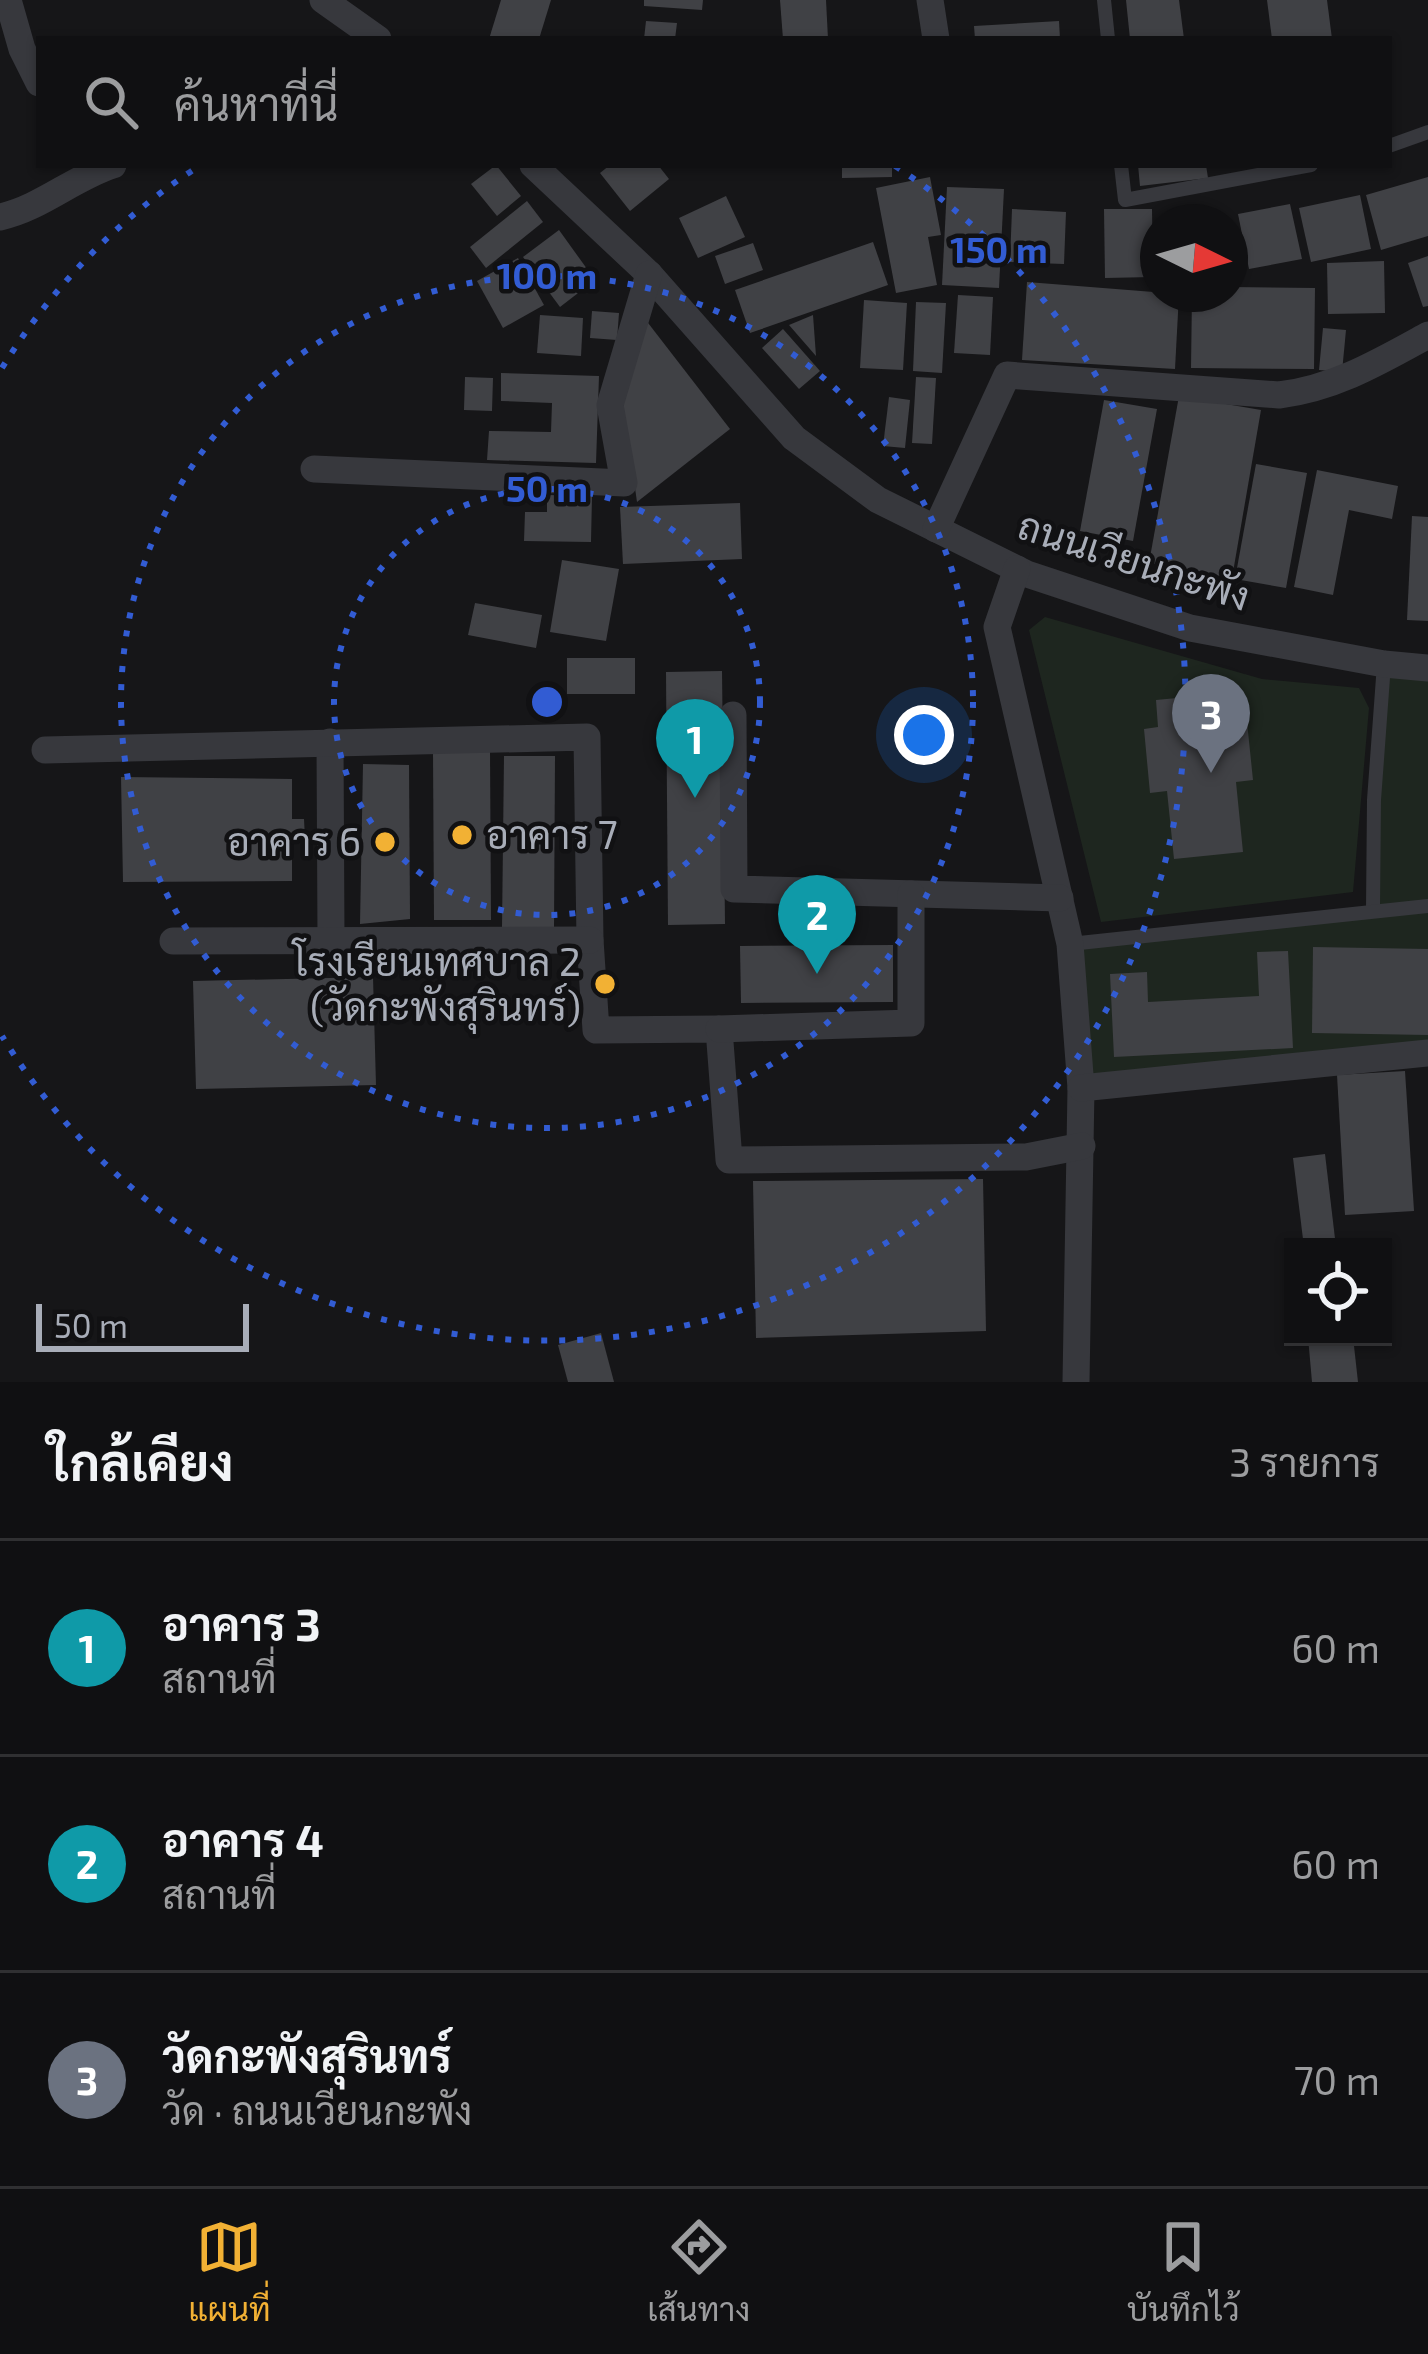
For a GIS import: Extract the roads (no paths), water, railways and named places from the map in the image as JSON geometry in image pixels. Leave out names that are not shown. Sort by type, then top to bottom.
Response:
[{"type":"street","points":[[8,0],[36,77]]},
{"type":"street","points":[[323,0],[368,22]]},
{"type":"street","points":[[929,0],[936,36]]},
{"type":"street","name":"ถนนเวียนกะพัง","points":[[536,168],[650,274],[794,438],[878,500],[1017,569],[1190,628],[1428,668]]},
{"type":"street","points":[[0,218],[25,212],[82,170]]},
{"type":"street","points":[[314,469],[625,483],[610,405],[650,274]]},
{"type":"street","points":[[936,529],[1007,375],[1279,395],[1313,391],[1357,374],[1428,334]]},
{"type":"street","points":[[1017,569],[997,626],[1070,944],[1081,1088],[1076,1382]]},
{"type":"street","points":[[733,715],[734,890],[1060,898]]},
{"type":"street","points":[[45,750],[587,737],[596,1030],[911,1023],[911,894]]},
{"type":"street","points":[[330,742],[331,938]]},
{"type":"street","points":[[173,941],[590,940]]},
{"type":"street","points":[[719,1029],[729,1160],[1026,1157],[1082,1146]]},
{"type":"street","points":[[1081,1088],[1428,1053]]},
{"type":"lane","points":[[1105,0],[1108,36]]},
{"type":"lane","points":[[1392,145],[1428,132]]},
{"type":"lane","points":[[1121,168],[1125,200],[1295,168]]},
{"type":"lane","points":[[1373,908],[1374,800],[1384,664]]},
{"type":"lane","points":[[1070,944],[1373,908],[1428,906]]},
{"type":"place","name":"วัดกะพังสุรินทร์","points":[[1211,773]]},
{"type":"place","name":"อาคาร 3","points":[[695,798]]},
{"type":"place","name":"อาคาร 7","points":[[462,835]]},
{"type":"place","name":"อาคาร 6","points":[[385,842]]},
{"type":"place","name":"อาคาร 4","points":[[817,974]]},
{"type":"place","name":"โรงเรียนเทศบาล 2 (วัดกะพังสุรินทร์)","points":[[605,984]]}]
